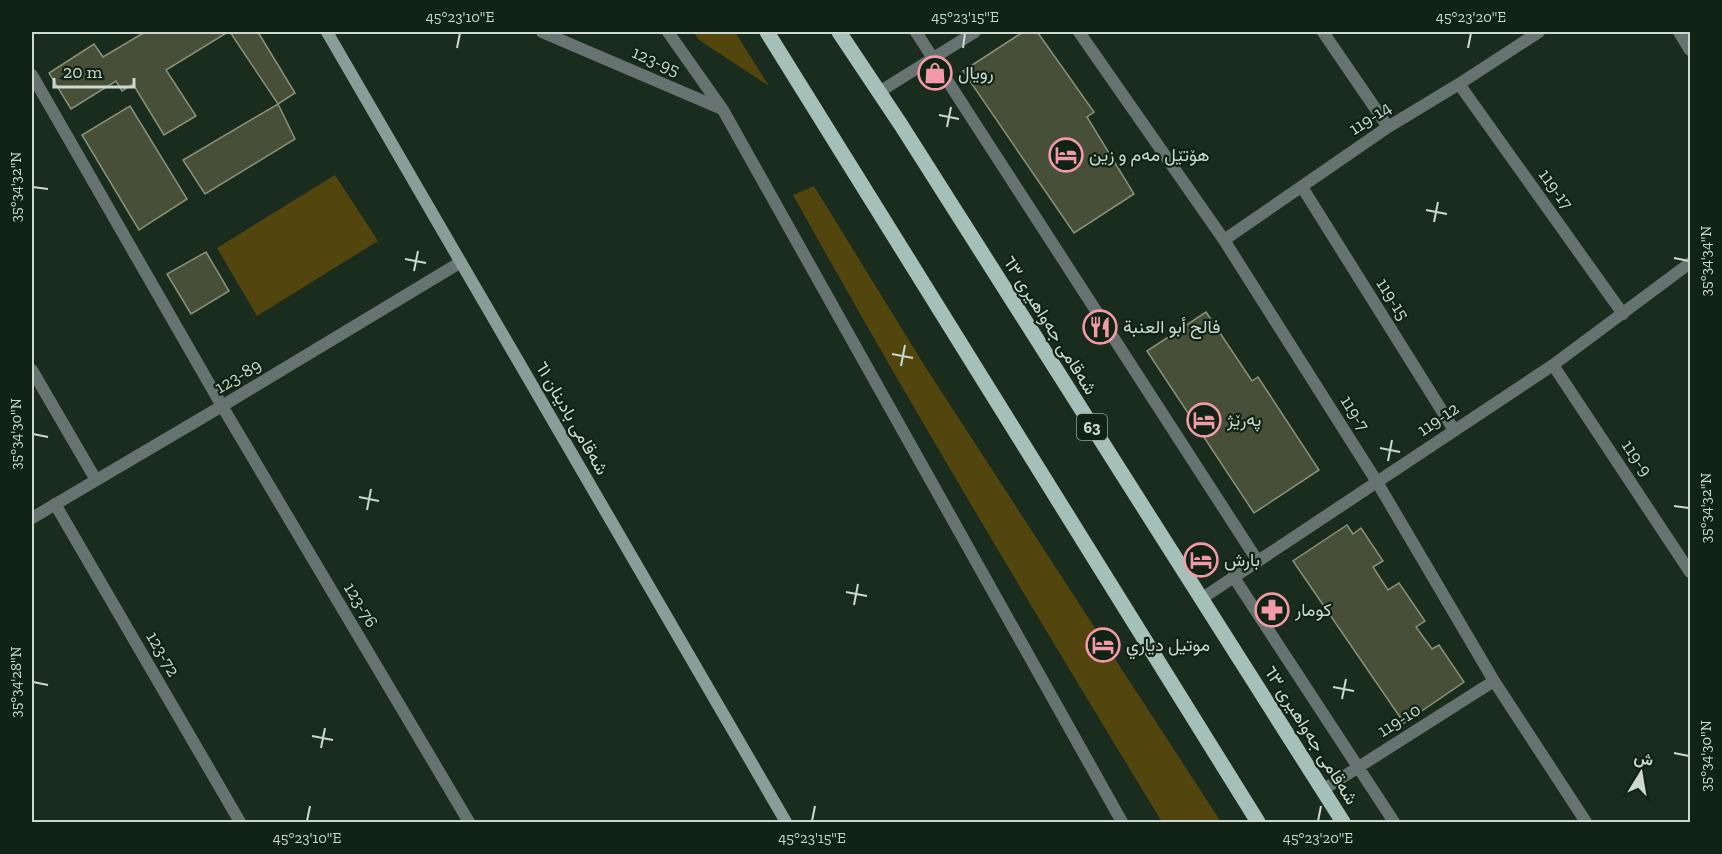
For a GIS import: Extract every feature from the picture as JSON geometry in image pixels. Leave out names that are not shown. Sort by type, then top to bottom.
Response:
[{"type":"main road","points":[[767,32],[1258,822]]},
{"type":"main road","name":"شەقامی جەواهیری ٦٣","points":[[839,32],[1343,822]]},
{"type":"street","name":"شەقامی بادینان ٦١","points":[[327,32],[786,822]]},
{"type":"street","name":"123-95","points":[[542,32],[723,110]]},
{"type":"street","points":[[668,32],[723,110],[1122,822]]},
{"type":"street","points":[[916,32],[1257,560]]},
{"type":"street","points":[[879,92],[975,32]]},
{"type":"street","name":"119-7","points":[[1078,32],[1224,240],[1377,482],[1494,681],[1586,822]]},
{"type":"street","points":[[1323,32],[1388,127]]},
{"type":"street","name":"119-14","points":[[1224,240],[1388,127],[1539,32]]},
{"type":"street","points":[[1679,32],[1690,50]]},
{"type":"street","name":"123-76","points":[[32,75],[222,406],[469,822]]},
{"type":"street","name":"119-17","points":[[1459,84],[1623,314]]},
{"type":"street","name":"119-15","points":[[1302,187],[1454,430]]},
{"type":"street","name":"123-89","points":[[32,518],[461,262]]},
{"type":"street","name":"119-12","points":[[1201,599],[1553,365],[1690,263]]},
{"type":"street","name":"119-9","points":[[1553,365],[1690,572]]},
{"type":"street","points":[[32,370],[96,480]]},
{"type":"street","name":"123-72","points":[[55,504],[240,822]]},
{"type":"street","points":[[1233,576],[1394,822]]},
{"type":"street","name":"119-10","points":[[1324,789],[1494,681]]},
{"type":"shaded area","points":[[693,32],[735,32],[769,86],[699,40]]},
{"type":"shaded area","points":[[335,175],[378,241],[257,316],[217,248]]},
{"type":"shaded area","points":[[814,186],[926,368],[1221,822],[1162,822],[974,510],[793,195]]},
{"type":"building","points":[[145,32],[228,32],[166,70],[196,116],[164,135],[133,84],[122,91],[116,81],[71,109],[49,73],[94,44],[103,57]]},
{"type":"building","points":[[230,32],[258,32],[295,93],[278,104]]},
{"type":"building","name":"هۆتێل مەم و زین","points":[[1023,32],[1038,33],[1094,112],[1087,117],[1134,194],[1074,233],[963,71]]},
{"type":"building","points":[[278,104],[295,139],[205,194],[183,160]]},
{"type":"building","points":[[130,106],[187,199],[139,230],[82,135]]},
{"type":"building","points":[[206,252],[229,291],[191,314],[167,274]]},
{"type":"building","points":[[1206,312],[1252,381],[1258,377],[1319,470],[1254,513],[1147,351]]},
{"type":"building","points":[[1347,525],[1353,534],[1361,528],[1383,561],[1373,567],[1388,590],[1399,583],[1425,621],[1416,627],[1432,649],[1439,645],[1464,682],[1404,723],[1293,561]]},
{"type":"place","name":"رویال","points":[[935,73]]},
{"type":"place","name":"هۆتێل مەم و زین","points":[[1066,155]]},
{"type":"place","name":"فالح أبو العنبة","points":[[1100,327]]},
{"type":"place","name":"پەرێژ","points":[[1204,420]]},
{"type":"place","name":"بارش","points":[[1201,560]]},
{"type":"place","name":"کومار","points":[[1272,610]]},
{"type":"place","name":"موتيل دياري","points":[[1103,645]]}]
